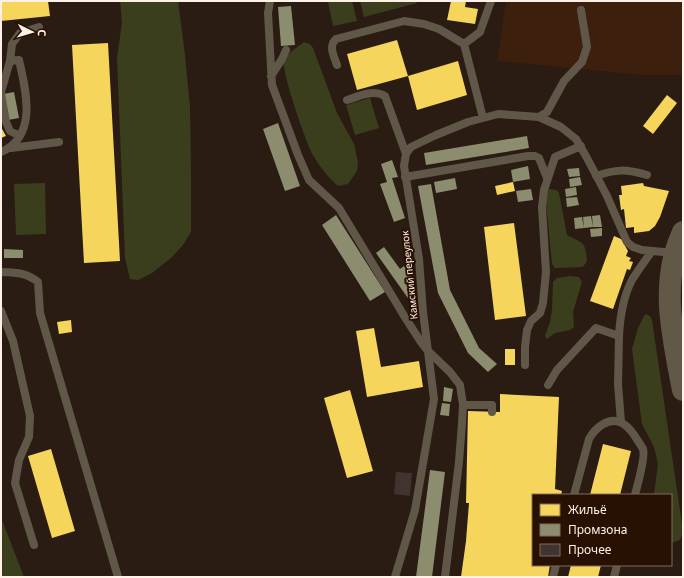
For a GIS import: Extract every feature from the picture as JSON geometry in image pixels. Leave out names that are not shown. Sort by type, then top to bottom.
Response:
[{"type":"main road","points":[[683,232],[674,253],[670,282],[672,327],[683,390]]},
{"type":"lane","name":"Камский переулок","points":[[270,1],[268,14],[272,85],[309,180],[340,208],[406,319],[428,351]]},
{"type":"lane","points":[[464,44],[480,32],[491,1]]},
{"type":"lane","points":[[539,117],[547,112],[564,81],[582,62],[587,47],[581,10]]},
{"type":"lane","points":[[337,65],[332,46],[332,42],[336,39],[404,21],[424,24],[440,29],[464,44],[483,118]]},
{"type":"lane","points":[[20,136],[10,131],[6,122],[1,93],[10,61],[12,44],[20,33],[39,27]]},
{"type":"lane","points":[[272,76],[286,50]]},
{"type":"lane","points":[[10,61],[20,60],[26,94],[26,122],[20,136],[10,148]]},
{"type":"lane","points":[[347,100],[374,92],[385,96],[406,154]]},
{"type":"lane","points":[[406,154],[411,147],[468,122],[498,114],[539,117],[561,127],[576,139],[607,196],[627,242],[633,247],[642,250],[674,253]]},
{"type":"lane","points":[[1,152],[10,148],[59,142]]},
{"type":"lane","points":[[525,365],[527,330],[531,321],[540,313],[545,288],[546,272],[542,207],[547,178],[555,157],[580,146]]},
{"type":"lane","name":"Камский переулок","points":[[406,154],[404,166],[405,177],[419,259],[422,312],[428,351]]},
{"type":"lane","points":[[405,177],[535,156],[539,158],[547,178]]},
{"type":"lane","points":[[596,176],[618,170],[632,171],[647,175]]},
{"type":"lane","points":[[621,422],[618,384],[620,321],[624,302],[632,282],[652,251]]},
{"type":"lane","points":[[1,272],[29,275],[38,282],[40,313],[118,577]]},
{"type":"lane","points":[[1,311],[13,341],[30,416],[29,437],[19,460],[15,483],[34,544]]},
{"type":"lane","points":[[548,385],[557,370],[596,328],[619,336]]},
{"type":"lane","points":[[428,351],[450,372],[460,385],[463,404],[459,462],[445,577]]},
{"type":"lane","points":[[395,577],[415,510],[434,399],[428,351]]},
{"type":"lane","points":[[463,404],[492,405],[492,412]]},
{"type":"lane","points":[[574,494],[586,450],[592,434],[599,426],[608,421],[621,422],[631,430],[643,450],[642,464],[635,494]]},
{"type":"lane","points":[[553,577],[556,566]]},
{"type":"lane","points":[[614,577],[617,566]]},
{"type":"shaded area","points":[[506,1],[683,1],[683,75],[644,75],[497,61]]},
{"type":"green space","points":[[120,1],[178,1],[190,108],[191,232],[183,245],[172,257],[152,273],[138,280],[130,279],[125,258],[117,58],[122,23]]},
{"type":"green space","points":[[352,1],[357,21],[333,26],[328,2]]},
{"type":"green space","points":[[360,1],[416,1],[417,3],[364,17]]},
{"type":"green space","points":[[304,42],[310,44],[313,48],[337,113],[354,144],[358,162],[357,171],[348,184],[338,186],[327,175],[313,155],[300,122],[286,78],[284,67],[285,58]]},
{"type":"green space","points":[[370,98],[379,128],[355,135],[346,105]]},
{"type":"green space","points":[[45,183],[46,234],[16,235],[14,184]]},
{"type":"green space","points":[[549,189],[557,190],[559,193],[567,235],[584,246],[587,261],[583,267],[555,268],[552,264],[546,203],[546,194]]},
{"type":"green space","points":[[570,276],[579,277],[582,282],[573,312],[574,327],[570,330],[555,333],[547,339],[545,336],[552,310],[553,282],[557,278]]},
{"type":"green space","points":[[645,314],[650,316],[652,320],[683,531],[680,540],[672,543],[672,494],[654,494],[658,464],[654,447],[642,424],[632,349],[638,328]]},
{"type":"green space","points":[[1,519],[2,520],[24,577],[1,577]]},
{"type":"building: Жильё","points":[[1,1],[48,1],[50,16],[1,21]]},
{"type":"building: Жильё","points":[[451,1],[466,1],[465,7],[478,9],[475,24],[447,20]]},
{"type":"building: Жильё","points":[[397,40],[408,76],[357,90],[347,54]]},
{"type":"building: Жильё","points":[[108,43],[120,261],[84,263],[72,45]]},
{"type":"building: Жильё","points":[[458,61],[467,95],[417,110],[408,76]]},
{"type":"building: Жильё","points":[[667,95],[677,103],[653,134],[643,126]]},
{"type":"building: Жильё","points":[[1,127],[6,136],[1,138]]},
{"type":"building: Жильё","points":[[513,182],[515,191],[497,195],[495,186]]},
{"type":"building: Жильё","points":[[643,183],[644,186],[669,191],[660,217],[655,226],[649,231],[634,233],[634,227],[626,228],[624,209],[621,210],[619,195],[622,195],[621,186]]},
{"type":"building: Жильё","points":[[514,223],[526,316],[495,320],[484,227]]},
{"type":"building: Жильё","points":[[614,236],[621,239],[628,251],[626,256],[631,258],[629,261],[633,262],[630,270],[627,269],[613,309],[590,301]]},
{"type":"building: Жильё","points":[[71,320],[72,332],[59,334],[57,322]]},
{"type":"building: Жильё","points":[[374,328],[381,367],[419,361],[423,387],[367,397],[356,331]]},
{"type":"building: Жильё","points":[[505,349],[515,349],[515,365],[505,365]]},
{"type":"building: Жильё","points":[[350,390],[373,471],[347,478],[324,398]]},
{"type":"building: Жильё","points":[[500,394],[559,397],[555,489],[562,491],[561,494],[532,494],[532,566],[550,566],[548,577],[461,577],[469,503],[466,503],[468,411],[500,412]]},
{"type":"building: Жильё","points":[[603,444],[631,451],[620,494],[590,494]]},
{"type":"building: Жильё","points":[[51,449],[75,531],[52,538],[28,456]]},
{"type":"building: Жильё","points":[[571,566],[601,566],[598,577],[568,577]]},
{"type":"building: Промзона","points":[[291,6],[295,45],[281,46],[278,7]]},
{"type":"building: Промзона","points":[[14,92],[19,118],[8,120],[3,94]]},
{"type":"building: Промзона","points":[[278,123],[300,186],[285,191],[263,129]]},
{"type":"building: Промзона","points":[[527,136],[529,148],[426,165],[424,153]]},
{"type":"building: Промзона","points":[[392,160],[398,177],[392,178],[405,218],[394,222],[380,184],[387,182],[381,164]]},
{"type":"building: Промзона","points":[[528,166],[530,179],[513,182],[511,170]]},
{"type":"building: Промзона","points":[[579,168],[580,176],[569,177],[567,169]]},
{"type":"building: Промзона","points":[[580,177],[582,185],[570,187],[569,179]]},
{"type":"building: Промзона","points":[[455,178],[457,189],[436,193],[434,182]]},
{"type":"building: Промзона","points":[[431,184],[450,290],[479,348],[497,364],[488,372],[468,353],[438,293],[418,186]]},
{"type":"building: Промзона","points":[[576,187],[577,195],[566,197],[565,189]]},
{"type":"building: Промзона","points":[[531,189],[533,200],[518,202],[516,191]]},
{"type":"building: Промзона","points":[[577,197],[579,205],[567,207],[566,198]]},
{"type":"building: Промзона","points":[[336,215],[385,292],[370,301],[322,225]]},
{"type":"building: Промзона","points":[[600,215],[602,227],[593,227],[592,216]]},
{"type":"building: Промзона","points":[[591,216],[593,227],[584,228],[583,217]]},
{"type":"building: Промзона","points":[[582,217],[584,228],[575,229],[574,218]]},
{"type":"building: Промзона","points":[[602,228],[602,236],[591,237],[590,229]]},
{"type":"building: Промзона","points":[[384,247],[400,269],[404,266],[412,278],[407,282],[417,296],[410,301],[376,253]]},
{"type":"building: Промзона","points":[[4,249],[23,250],[23,258],[4,258]]},
{"type":"building: Промзона","points":[[444,387],[453,389],[451,402],[443,401]]},
{"type":"building: Промзона","points":[[442,403],[450,404],[449,416],[440,415]]},
{"type":"building: Промзона","points":[[430,470],[445,472],[432,577],[416,577]]},
{"type":"building: Прочее","points":[[396,472],[412,473],[410,496],[394,494]]}]
